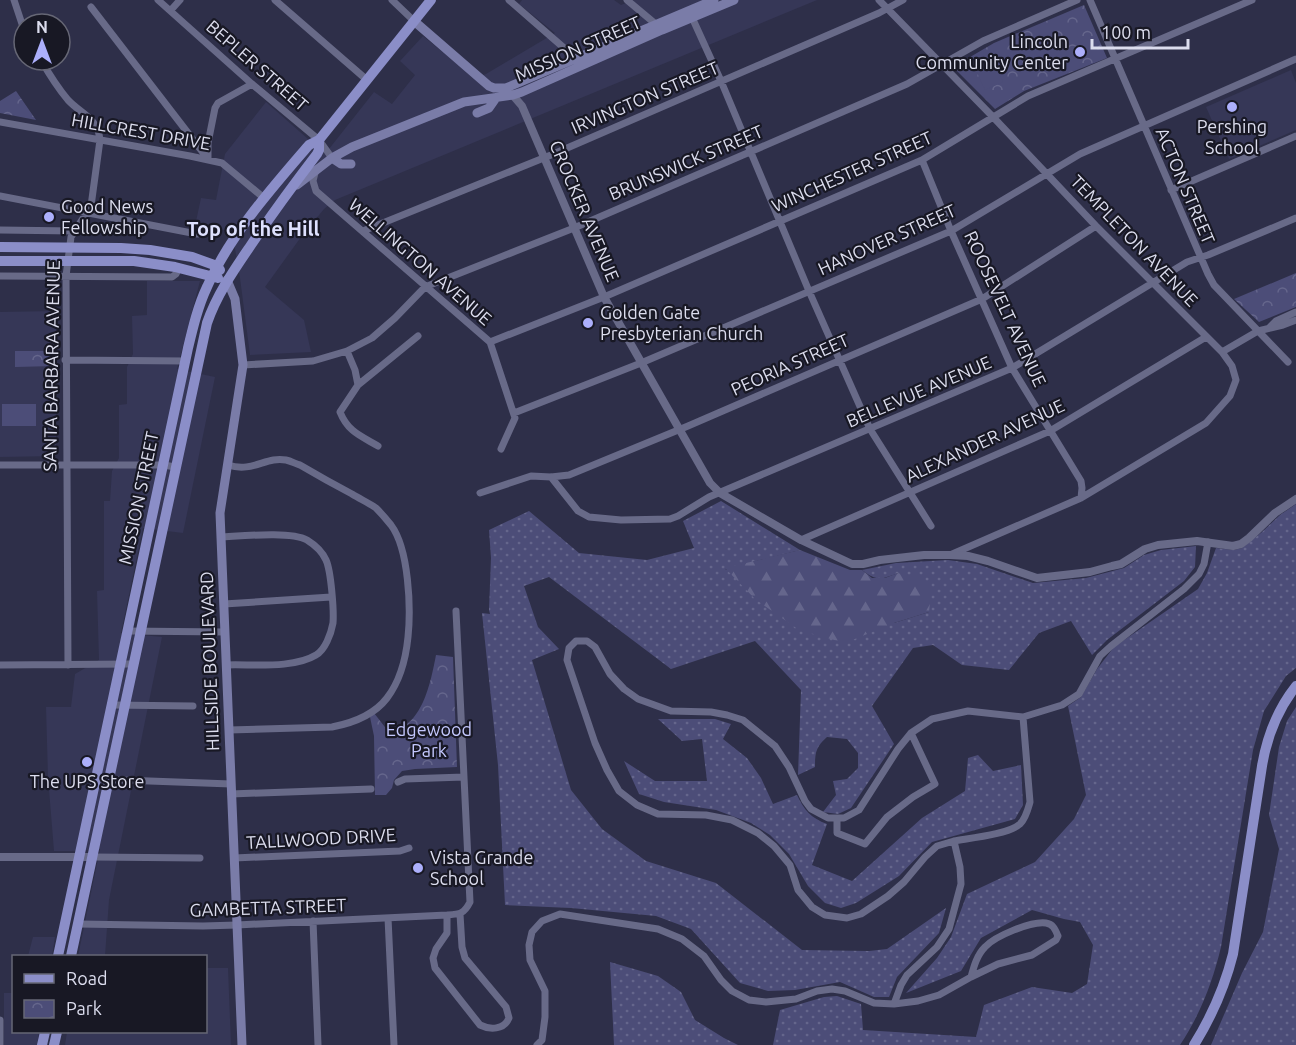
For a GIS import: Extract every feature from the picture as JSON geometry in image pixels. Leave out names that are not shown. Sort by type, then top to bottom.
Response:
[{"type":"main road","points":[[319,140],[431,0]]},
{"type":"main road","name":"MISSION STREET","points":[[690,14],[714,0]]},
{"type":"main road","name":"MISSION STREET","points":[[293,188],[316,169],[352,147],[464,102],[496,98],[690,14],[734,0]]},
{"type":"main road","points":[[414,21],[489,86],[510,92]]},
{"type":"main road","points":[[464,102],[486,92],[489,86]]},
{"type":"main road","points":[[477,113],[489,108],[496,98]]},
{"type":"main road","name":"MISSION STREET","points":[[71,955],[207,323],[227,280],[317,154],[319,140]]},
{"type":"main road","name":"MISSION STREET","points":[[58,955],[198,312],[212,277],[242,229],[264,198],[309,146],[319,140]]},
{"type":"main road","points":[[332,158],[341,164],[351,164]]},
{"type":"main road","points":[[264,198],[277,207]]},
{"type":"main road","points":[[0,247],[157,250],[192,257],[218,266],[227,280]]},
{"type":"main road","points":[[0,261],[134,261],[179,268],[227,280]]},
{"type":"main road","name":"HILLSIDE BOULEVARD","points":[[227,280],[235,299],[243,365],[220,513],[242,1045]]},
{"type":"main road","points":[[1194,1045],[1218,1001],[1231,961],[1268,738],[1279,712],[1296,687]]},
{"type":"street","name":"BEPLER STREET","points":[[158,0],[319,140],[332,158]]},
{"type":"street","points":[[171,10],[180,0]]},
{"type":"street","points":[[275,0],[367,80]]},
{"type":"street","points":[[392,0],[414,21]]},
{"type":"street","points":[[509,0],[580,61]]},
{"type":"street","points":[[627,0],[659,27]]},
{"type":"street","name":"TEMPLETON AVENUE","points":[[879,0],[1096,226],[1222,352],[1232,366],[1236,380],[1230,396],[1206,423],[1081,498],[950,555]]},
{"type":"street","name":"IRVINGTON STREET","points":[[363,231],[543,158],[887,9],[903,0]]},
{"type":"street","name":"BRUNSWICK STREET","points":[[243,365],[313,361],[347,351],[372,338],[395,318],[425,286],[574,228],[907,84],[983,40],[1077,0]]},
{"type":"street","name":"ACTON STREET","points":[[1090,0],[1200,258],[1214,285],[1288,362]]},
{"type":"street","name":"WINCHESTER STREET","points":[[490,342],[604,297],[922,160],[1028,96],[1252,0]]},
{"type":"street","points":[[91,8],[208,159]]},
{"type":"street","points":[[690,14],[870,429],[931,526]]},
{"type":"street","name":"HANOVER STREET","points":[[514,413],[641,363],[951,231],[1080,154],[1296,59]]},
{"type":"street","points":[[48,72],[70,102],[96,124],[100,140]]},
{"type":"street","points":[[208,159],[215,108],[218,103],[252,84]]},
{"type":"street","name":"CROCKER AVENUE","points":[[510,92],[522,106],[604,297],[710,483],[720,493],[801,540],[857,564],[897,558],[968,556],[1037,578],[1090,572],[1121,564],[1145,549],[1158,545],[1197,541],[1233,546],[1249,538],[1275,513],[1296,499]]},
{"type":"street","name":"HILLCREST DRIVE","points":[[0,122],[222,163],[264,198]]},
{"type":"street","points":[[1171,190],[1296,136]]},
{"type":"street","name":"SANTA BARBARA AVENUE","points":[[68,665],[66,276],[71,237],[91,206],[100,140]]},
{"type":"street","name":"ROOSEVELT AVENUE","points":[[922,160],[1012,368],[1081,481]]},
{"type":"street","name":"WELLINGTON AVENUE","points":[[316,169],[313,181],[315,191],[490,342],[514,413]]},
{"type":"street","points":[[0,196],[197,234]]},
{"type":"street","name":"BELLEVUE AVENUE","points":[[551,477],[578,511],[589,517],[621,520],[670,519],[720,493],[1012,368],[1187,262],[1296,218]]},
{"type":"street","name":"PEORIA STREET","points":[[480,493],[531,477],[569,475],[680,430],[982,299],[1096,226]]},
{"type":"street","points":[[0,230],[74,231]]},
{"type":"street","points":[[0,276],[172,277],[179,268]]},
{"type":"street","points":[[1270,328],[1276,321],[1296,312]]},
{"type":"street","points":[[1222,352],[1258,331],[1296,320]]},
{"type":"street","points":[[378,446],[352,431],[340,412],[358,385],[418,336]]},
{"type":"street","name":"ALEXANDER AVENUE","points":[[801,540],[1050,431],[1206,337]]},
{"type":"street","points":[[347,351],[358,385]]},
{"type":"street","points":[[65,360],[186,361]]},
{"type":"street","points":[[501,449],[516,418],[514,413]]},
{"type":"street","points":[[228,465],[237,468],[250,467],[276,459],[287,460],[300,465],[375,508],[397,535],[403,553],[408,606],[408,637],[401,671],[388,697],[375,709],[362,718],[332,727],[229,730]]},
{"type":"street","points":[[0,465],[164,465],[176,467]]},
{"type":"street","points":[[1081,481],[1093,487],[1099,487]]},
{"type":"street","points":[[1081,481],[1081,498]]},
{"type":"street","points":[[221,537],[291,535],[306,539],[318,548],[330,572],[333,624],[328,640],[320,653],[300,662],[226,664]]},
{"type":"street","points":[[1023,717],[1030,802],[1021,824],[1008,831],[937,846],[888,896],[861,914],[846,918],[825,915],[812,907],[798,890],[790,865],[774,846],[758,833],[732,820],[706,815],[658,814],[637,805],[619,791],[596,743],[567,660],[569,648],[576,641],[587,641],[595,646],[610,674],[624,689],[638,699],[671,711],[711,712],[743,720],[775,746],[811,809],[828,818],[844,818],[859,810],[898,749],[911,733],[932,719],[968,711],[1023,717],[1062,705],[1078,694],[1100,656],[1184,589],[1199,574],[1204,564],[1208,542]]},
{"type":"street","points":[[224,604],[331,597]]},
{"type":"street","points":[[447,915],[447,933],[433,958],[435,968],[480,1025],[488,1029],[507,1023],[509,1018],[506,1007],[465,958],[462,947],[460,914],[467,909],[470,902],[456,611]]},
{"type":"street","points":[[127,631],[225,632]]},
{"type":"street","points":[[0,665],[134,664]]},
{"type":"street","points":[[111,705],[193,706]]},
{"type":"street","points":[[837,818],[837,833],[865,844],[888,817],[934,784],[911,733]]},
{"type":"street","points":[[398,782],[405,779],[464,777]]},
{"type":"street","points":[[95,779],[231,789],[371,789]]},
{"type":"street","points":[[894,1004],[907,975],[937,947],[949,929],[961,884],[954,841]]},
{"type":"street","name":"TALLWOOD DRIVE","points":[[234,858],[400,851],[409,848]]},
{"type":"street","points":[[0,857],[200,858]]},
{"type":"street","name":"GAMBETTA STREET","points":[[78,924],[203,926],[460,914]]},
{"type":"street","points":[[537,1045],[542,1040],[545,991],[530,960],[529,945],[532,932],[542,921],[560,914],[658,929],[682,939],[704,956],[732,991],[749,1000],[766,1002],[796,999],[818,991],[832,989],[845,991],[874,1003],[894,1004],[918,1001],[939,995],[998,964],[1032,955],[1056,940],[1058,936],[1054,927],[1047,923],[1029,924],[987,944],[981,952],[971,977]]},
{"type":"street","points":[[388,918],[394,1045]]},
{"type":"street","points":[[313,921],[318,1045]]},
{"type":"street","points":[[0,1020],[0,1045]]},
{"type":"shaded area","points":[[522,0],[614,0],[621,5],[634,0],[817,0],[335,200],[324,209],[301,237],[265,287],[304,320],[311,352],[250,355],[232,231],[195,226],[201,198],[216,200],[225,154],[266,102],[325,154],[374,92],[392,104],[415,75],[400,61],[423,36],[475,78],[486,74],[555,33],[519,4]]},
{"type":"shaded area","points":[[1291,70],[1296,83],[1296,130],[1229,159],[1206,107]]},
{"type":"shaded area","points":[[147,281],[200,281],[177,369],[215,377],[183,533],[143,528],[121,633],[162,637],[109,900],[105,955],[78,955],[100,849],[54,851],[48,777],[46,707],[71,707],[75,674],[99,660],[97,591],[104,590],[104,501],[110,501],[112,471],[119,458],[119,405],[127,404],[127,367],[133,354],[132,316],[147,315]]},
{"type":"shaded area","points":[[56,311],[56,456],[0,457],[0,312]]},
{"type":"shaded area","points":[[33,937],[55,937],[52,955],[28,955]]},
{"type":"shaded area","points":[[207,968],[228,968],[231,1045],[65,1045],[67,1033],[207,1033]]},
{"type":"shaded area","points":[[4,993],[12,993],[12,1033],[39,1033],[37,1045],[4,1045]]},
{"type":"green space","points":[[1084,5],[1107,58],[1024,91],[995,109],[953,67],[994,43]]},
{"type":"green space","points":[[992,58],[1003,82],[985,90],[974,66]]},
{"type":"green space","points":[[16,91],[36,120],[0,113],[0,101]]},
{"type":"green space","points":[[1296,273],[1296,307],[1259,322],[1234,299]]},
{"type":"green space","points":[[15,351],[53,351],[53,366],[15,367]]},
{"type":"green space","points":[[2,404],[36,404],[36,426],[2,426]]},
{"type":"green space","points":[[721,501],[800,550],[725,569],[894,623],[929,612],[898,573],[879,578],[862,570],[896,563],[948,560],[977,564],[1033,583],[1086,578],[1124,568],[1144,555],[1161,550],[1196,546],[1195,567],[1184,581],[1107,640],[1092,655],[1071,621],[1039,633],[1009,670],[962,665],[933,645],[913,648],[872,706],[894,744],[851,808],[838,814],[823,812],[836,795],[833,781],[847,779],[858,768],[858,753],[847,739],[827,737],[817,750],[815,767],[798,775],[801,690],[755,641],[671,669],[549,577],[524,586],[538,627],[559,649],[532,660],[571,790],[602,829],[646,861],[716,883],[802,950],[887,949],[946,908],[939,933],[897,977],[889,997],[874,997],[840,982],[795,990],[768,991],[740,983],[691,929],[656,916],[571,908],[505,905],[498,765],[482,613],[490,614],[489,530],[529,511],[579,553],[647,560],[694,548],[683,521]]},
{"type":"green space","points":[[1296,504],[1296,668],[1286,676],[1264,711],[1253,750],[1221,947],[1205,998],[1180,1045],[773,1045],[780,1010],[824,997],[837,996],[861,1004],[863,1030],[976,1037],[984,1005],[1032,987],[1072,993],[1087,984],[1093,945],[1080,922],[1032,910],[981,938],[961,971],[906,993],[937,958],[951,937],[967,894],[1035,862],[1074,819],[1086,795],[1068,706],[1081,697],[1097,669],[1114,647],[1198,589],[1207,573],[1216,548],[1234,550],[1242,548]]},
{"type":"green space","points":[[800,550],[850,570],[862,570],[872,578],[885,578],[898,573],[916,577],[931,592],[929,612],[845,643],[799,630],[755,599],[725,568]]},
{"type":"green space","name":"Edgewood Park","points":[[436,655],[453,657],[457,767],[402,771],[386,795],[375,795],[374,736],[370,717],[374,713],[388,731],[400,729],[409,722],[417,713],[428,690]]},
{"type":"green space","points":[[1296,707],[1296,1045],[1211,1045],[1242,973],[1263,932],[1279,849],[1269,815],[1279,747],[1287,721]]},
{"type":"green space","points":[[658,719],[715,719],[731,724],[723,739],[747,758],[761,778],[773,804],[797,795],[809,813],[827,824],[812,865],[852,881],[922,818],[965,791],[968,758],[978,755],[993,771],[1021,765],[1023,805],[1015,819],[932,842],[899,876],[856,903],[841,908],[825,903],[808,886],[789,854],[770,835],[751,823],[716,810],[664,802],[639,794],[624,761],[655,781],[707,781],[702,739],[682,741]]},
{"type":"green space","points":[[610,962],[658,976],[681,992],[695,1020],[738,1045],[614,1045]]},
{"type":"place","name":"Lincoln Community Center","points":[[1080,52]]},
{"type":"place","name":"Pershing School","points":[[1232,107]]},
{"type":"place","name":"Good News Fellowship","points":[[49,217]]},
{"type":"place","name":"Golden Gate Presbyterian Church","points":[[588,323]]},
{"type":"place","name":"The UPS Store","points":[[87,762]]},
{"type":"place","name":"Vista Grande School","points":[[418,868]]},
{"type":"district","name":"Top of the Hill","points":[[253,229]]}]
